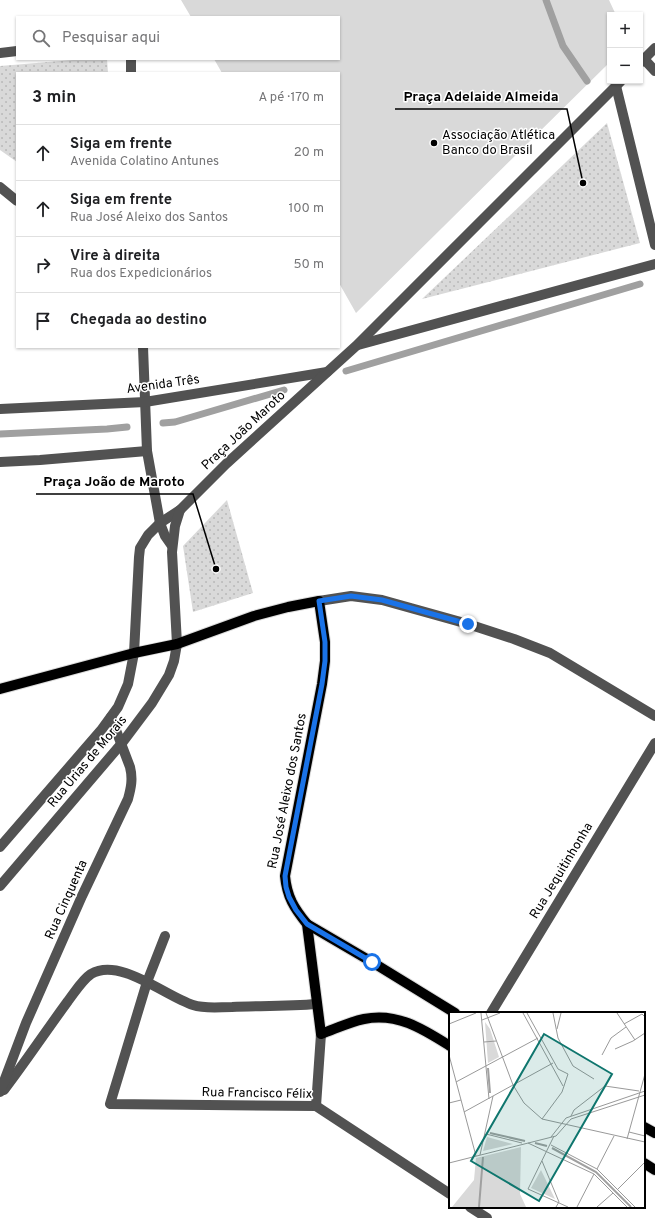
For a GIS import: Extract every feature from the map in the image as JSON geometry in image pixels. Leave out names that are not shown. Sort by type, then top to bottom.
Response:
[{"type":"main road","points":[[0,689],[134,653],[177,644],[254,616],[319,601]]},
{"type":"main road","name":"Rua José Aleixo dos Santos","points":[[319,601],[325,642],[325,661],[285,876],[289,897],[296,910],[307,924],[321,1034]]},
{"type":"main road","points":[[307,924],[453,1012]]},
{"type":"main road","points":[[321,1034],[363,1019],[377,1017],[399,1020],[416,1026],[449,1045]]},
{"type":"main road","points":[[645,1128],[655,1133]]},
{"type":"main road","points":[[645,1164],[655,1170]]},
{"type":"street","points":[[643,60],[655,48]]},
{"type":"street","points":[[0,53],[16,51]]},
{"type":"street","points":[[131,60],[131,72]]},
{"type":"street","points":[[643,62],[655,71]]},
{"type":"street","points":[[619,84],[655,245]]},
{"type":"street","name":"Praça João Maroto","points":[[134,653],[140,548],[148,535],[160,523],[180,510],[226,464],[356,346],[619,84]]},
{"type":"street","points":[[0,188],[16,200]]},
{"type":"street","points":[[356,346],[655,264]]},
{"type":"street","points":[[143,348],[147,451],[160,523],[165,536],[172,546]]},
{"type":"street","name":"Avenida Três","points":[[0,409],[145,402],[328,372]]},
{"type":"street","points":[[0,462],[147,451]]},
{"type":"street","name":"Praça João Maroto","points":[[177,644],[172,546],[175,526],[180,510]]},
{"type":"street","points":[[319,601],[351,596],[382,600],[468,624],[514,639],[550,653],[655,716]]},
{"type":"street","name":"Rua Urias de Morais","points":[[0,886],[122,743],[162,688],[174,661],[177,644]]},
{"type":"street","name":"Rua Urias de Morais","points":[[0,847],[111,717],[126,689],[134,653]]},
{"type":"street","name":"Rua Cinquenta","points":[[0,1093],[26,1023],[79,903],[128,799],[132,785],[132,774],[122,743],[111,717]]},
{"type":"street","name":"Rua Jequitinhonha","points":[[492,1012],[655,743]]},
{"type":"street","points":[[147,982],[165,936]]},
{"type":"street","points":[[0,1093],[17,1074],[81,983],[90,975],[99,970],[110,969],[123,972],[193,1005],[205,1007],[317,1004]]},
{"type":"street","name":"Rua Francisco Félix","points":[[147,982],[110,1104],[316,1106],[449,1193]]},
{"type":"street","name":"Rua José Aleixo dos Santos","points":[[316,1106],[321,1034]]},
{"type":"street","points":[[472,1208],[487,1218]]},
{"type":"shaded area","name":"Associação Atlética Banco do Brasil","points":[[181,0],[609,0],[615,12],[607,12],[607,65],[356,313],[340,285],[340,72],[221,72],[215,60],[340,60],[340,16],[190,16]]},
{"type":"shaded area","points":[[73,60],[107,60],[108,72],[16,72],[16,161],[0,150],[0,66]]},
{"type":"shaded area","points":[[607,123],[640,243],[422,299]]},
{"type":"shaded area","points":[[227,500],[253,593],[193,612],[183,546]]},
{"type":"waterway","points":[[546,0],[563,46],[587,81]]},
{"type":"waterway","points":[[346,371],[640,284]]},
{"type":"waterway","points":[[163,423],[175,422],[284,390]]},
{"type":"waterway","points":[[0,434],[127,427]]},
{"type":"place","name":"Associação Atlética Banco do Brasil","points":[[434,143]]},
{"type":"place","name":"Praça Adelaide Almeida","points":[[583,183]]},
{"type":"place","name":"Praça João de Maroto","points":[[216,569]]},
{"type":"route","points":[[372,962],[307,924],[296,910],[289,897],[286,887],[285,876],[322,684],[325,661],[325,642],[319,601],[351,596],[382,600],[468,624]]}]
